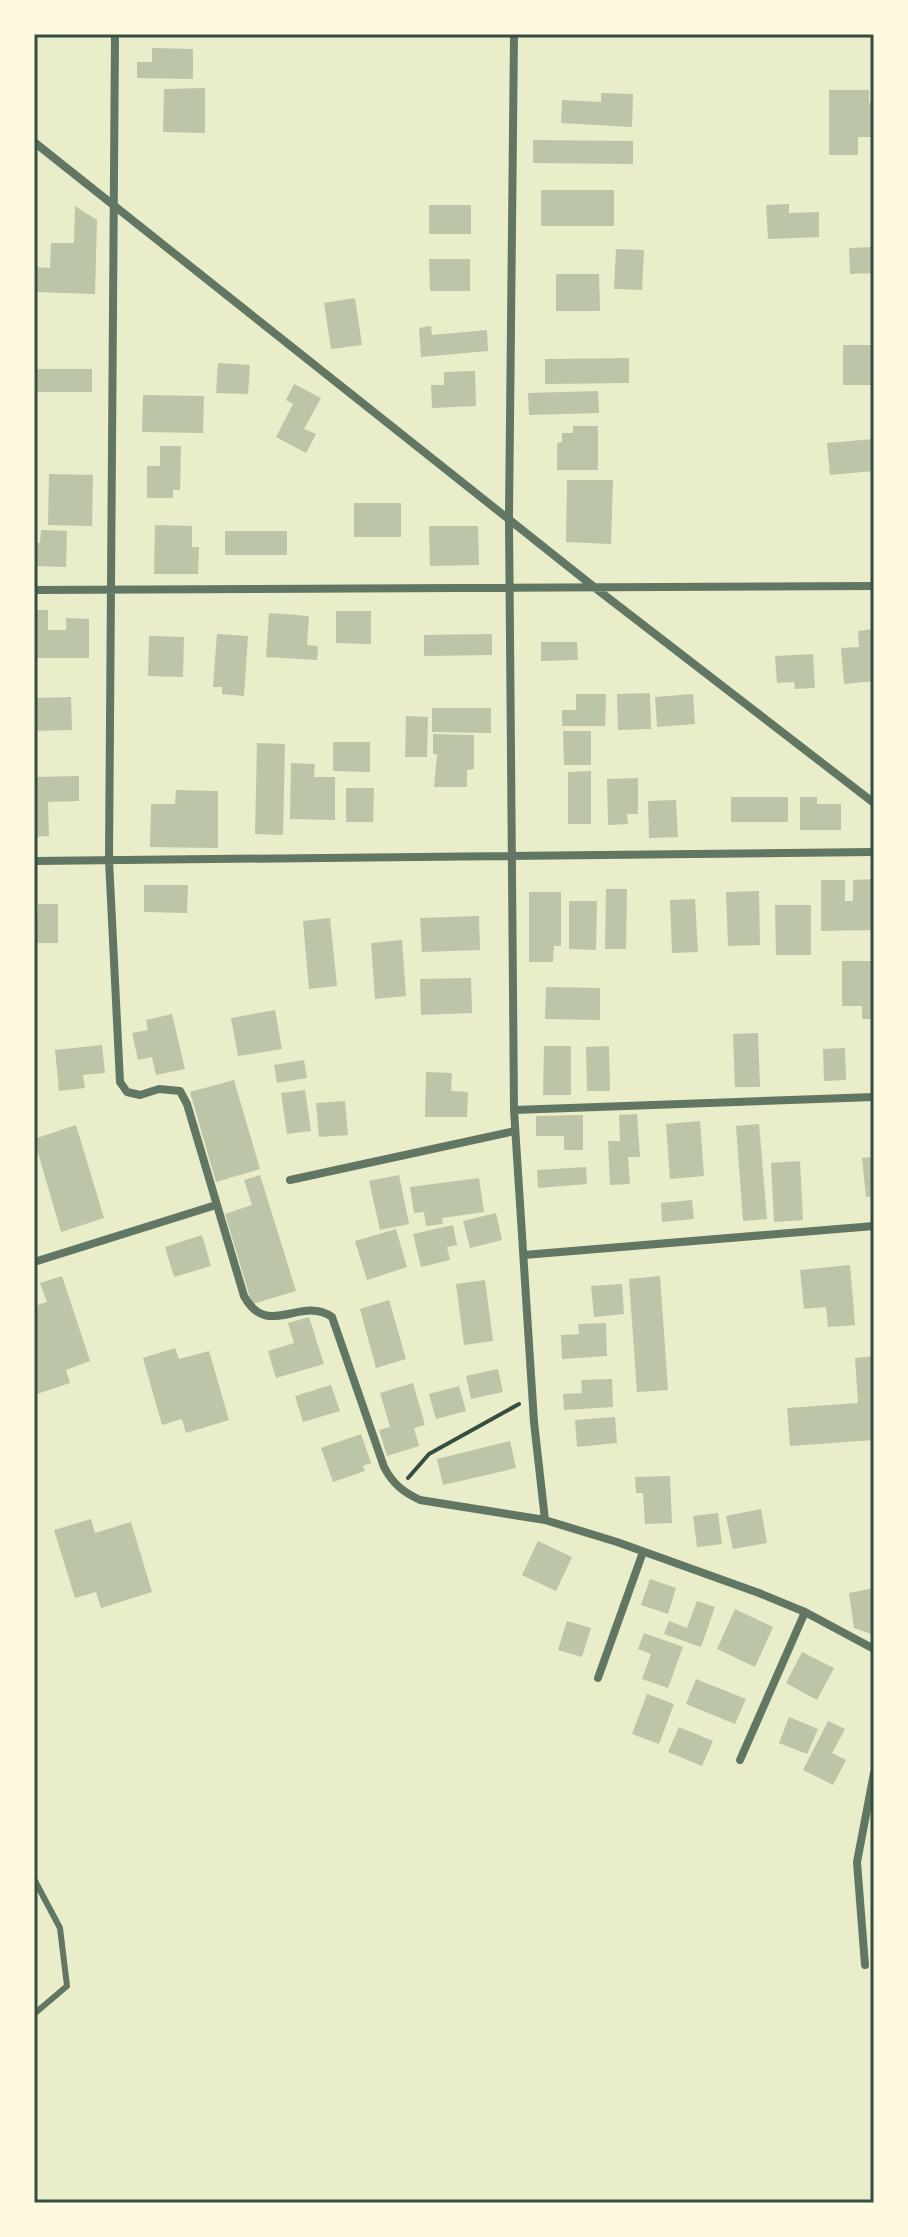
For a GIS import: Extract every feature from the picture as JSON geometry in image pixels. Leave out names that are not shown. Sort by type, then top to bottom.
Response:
[{"type":"street","points":[[115,34],[109,860],[120,1082],[127,1092],[140,1095],[159,1089],[180,1091],[187,1104],[244,1296],[251,1308],[262,1316],[284,1316],[309,1309],[322,1310],[332,1317],[384,1467],[399,1488],[420,1500],[545,1520],[643,1552],[805,1612],[874,1649]]},
{"type":"street","points":[[514,34],[509,518],[514,1110],[533,1398],[545,1520]]},
{"type":"street","points":[[34,142],[594,587],[874,803]]},
{"type":"street","points":[[34,590],[874,586]]},
{"type":"street","points":[[34,861],[874,852]]},
{"type":"street","points":[[514,1110],[874,1097]]},
{"type":"street","points":[[290,1180],[515,1131]]},
{"type":"street","points":[[34,1262],[216,1205]]},
{"type":"street","points":[[524,1255],[874,1226]]},
{"type":"street","points":[[598,1678],[643,1552]]},
{"type":"street","points":[[740,1760],[805,1612]]},
{"type":"street","points":[[865,1965],[857,1862],[874,1773]]},
{"type":"lane","points":[[34,1879],[60,1928],[67,1986],[34,2014]]},
{"type":"path","points":[[399,1488],[429,1454],[533,1398]]},
{"type":"building","points":[[152,48],[193,49],[193,79],[137,78],[137,62],[152,62]]},
{"type":"building","points":[[205,88],[205,133],[163,132],[164,89]]},
{"type":"building","points":[[829,90],[869,90],[869,103],[874,103],[874,137],[858,137],[858,155],[829,155]]},
{"type":"building","points":[[601,93],[633,94],[632,127],[561,123],[562,100],[601,102]]},
{"type":"building","points":[[533,140],[633,141],[633,164],[533,163]]},
{"type":"building","points":[[541,190],[614,190],[614,226],[541,226]]},
{"type":"building","points":[[789,204],[789,213],[819,212],[819,237],[768,239],[766,205]]},
{"type":"building","points":[[429,205],[471,205],[471,234],[429,234]]},
{"type":"building","points":[[75,206],[97,220],[95,294],[34,292],[34,267],[50,268],[51,243],[74,243]]},
{"type":"building","points":[[874,247],[874,273],[850,274],[849,248]]},
{"type":"building","points":[[616,249],[644,250],[642,290],[614,289]]},
{"type":"building","points":[[429,259],[470,259],[470,291],[430,291]]},
{"type":"building","points":[[556,274],[599,274],[600,311],[556,311]]},
{"type":"building","points":[[355,298],[362,345],[331,349],[324,303]]},
{"type":"building","points":[[431,326],[432,335],[487,330],[488,351],[421,357],[419,328]]},
{"type":"building","points":[[843,345],[872,345],[874,385],[843,385]]},
{"type":"building","points":[[629,358],[629,383],[545,384],[545,359]]},
{"type":"building","points":[[218,363],[250,365],[248,394],[216,393]]},
{"type":"building","points":[[34,369],[92,369],[92,392],[34,392]]},
{"type":"building","points":[[475,371],[476,406],[432,408],[431,385],[444,385],[444,372]]},
{"type":"building","points":[[294,384],[321,398],[304,429],[316,434],[306,453],[276,437],[293,404],[286,400]]},
{"type":"building","points":[[598,391],[599,413],[529,415],[528,393]]},
{"type":"building","points":[[143,395],[204,396],[203,433],[142,432]]},
{"type":"building","points":[[573,426],[598,426],[598,470],[557,470],[557,443],[562,442],[562,433],[573,433]]},
{"type":"building","points":[[873,439],[874,471],[830,475],[827,443]]},
{"type":"building","points":[[160,446],[181,446],[180,490],[173,490],[173,498],[147,498],[147,466],[160,466]]},
{"type":"building","points":[[49,474],[93,475],[92,526],[48,525]]},
{"type":"building","points":[[567,480],[613,480],[611,544],[566,542]]},
{"type":"building","points":[[354,503],[401,503],[401,537],[354,537]]},
{"type":"building","points":[[155,525],[192,526],[192,547],[199,547],[198,574],[154,574]]},
{"type":"building","points":[[429,526],[478,526],[479,565],[430,566]]},
{"type":"building","points":[[41,530],[67,531],[66,567],[34,566],[34,543],[40,543]]},
{"type":"building","points":[[225,531],[287,531],[287,555],[225,555]]},
{"type":"building","points":[[34,610],[48,610],[48,630],[66,630],[66,618],[89,619],[89,658],[34,658]]},
{"type":"building","points":[[336,611],[371,611],[371,644],[336,643]]},
{"type":"building","points":[[269,613],[309,616],[307,645],[318,646],[317,660],[266,657]]},
{"type":"building","points":[[874,629],[874,681],[844,684],[841,648],[859,647],[858,631]]},
{"type":"building","points":[[217,634],[248,636],[244,696],[222,694],[222,687],[213,687]]},
{"type":"building","points":[[492,634],[492,655],[424,656],[424,635]]},
{"type":"building","points":[[149,636],[184,637],[183,677],[148,676]]},
{"type":"building","points":[[541,642],[577,642],[578,660],[541,661]]},
{"type":"building","points":[[813,654],[815,688],[795,689],[794,682],[777,683],[775,656]]},
{"type":"building","points":[[650,693],[651,729],[618,730],[617,694]]},
{"type":"building","points":[[576,694],[606,694],[605,726],[562,726],[562,710],[576,710]]},
{"type":"building","points":[[693,694],[695,724],[657,727],[655,697]]},
{"type":"building","points":[[71,697],[72,730],[34,731],[34,698]]},
{"type":"building","points":[[432,708],[491,708],[491,733],[432,732]]},
{"type":"building","points":[[406,716],[428,717],[427,757],[405,757]]},
{"type":"building","points":[[563,731],[591,731],[591,765],[564,765]]},
{"type":"building","points":[[433,734],[474,735],[474,769],[467,770],[467,787],[434,787],[437,754],[433,754]]},
{"type":"building","points":[[333,742],[370,742],[370,772],[333,771]]},
{"type":"building","points":[[257,743],[285,744],[283,835],[255,834]]},
{"type":"building","points":[[291,763],[315,764],[314,777],[335,777],[335,820],[290,819]]},
{"type":"building","points":[[591,771],[591,824],[568,824],[568,772]]},
{"type":"building","points":[[79,776],[79,801],[48,802],[49,836],[34,837],[34,777]]},
{"type":"building","points":[[638,778],[638,814],[627,814],[628,824],[608,825],[607,779]]},
{"type":"building","points":[[346,788],[374,788],[373,822],[346,822]]},
{"type":"building","points":[[176,790],[218,791],[218,848],[150,847],[151,804],[175,804]]},
{"type":"building","points":[[731,797],[788,797],[788,822],[731,822]]},
{"type":"building","points":[[800,797],[817,797],[817,804],[841,804],[841,830],[800,830]]},
{"type":"building","points":[[676,800],[678,837],[649,838],[648,801]]},
{"type":"building","points":[[874,879],[874,930],[821,931],[821,880],[845,880],[845,901],[853,901],[853,880]]},
{"type":"building","points":[[144,885],[188,885],[187,913],[144,912]]},
{"type":"building","points":[[606,889],[627,889],[626,949],[605,949]]},
{"type":"building","points":[[759,891],[760,945],[728,946],[726,892]]},
{"type":"building","points":[[529,892],[561,892],[561,946],[554,946],[553,962],[529,962]]},
{"type":"building","points":[[695,899],[698,952],[672,953],[670,900]]},
{"type":"building","points":[[569,901],[597,901],[596,950],[569,949]]},
{"type":"building","points":[[38,904],[58,904],[58,943],[34,943],[34,913],[38,913]]},
{"type":"building","points":[[775,905],[811,905],[811,955],[776,955]]},
{"type":"building","points":[[479,916],[480,950],[422,952],[420,918]]},
{"type":"building","points":[[330,918],[337,986],[309,989],[303,921]]},
{"type":"building","points":[[402,940],[406,996],[375,999],[371,943]]},
{"type":"building","points":[[842,961],[874,961],[874,1019],[862,1019],[862,1006],[842,1006]]},
{"type":"building","points":[[471,978],[472,1013],[421,1015],[420,979]]},
{"type":"building","points":[[546,987],[600,988],[600,1020],[545,1019]]},
{"type":"building","points":[[275,1010],[282,1049],[238,1056],[231,1018]]},
{"type":"building","points":[[172,1014],[185,1069],[156,1075],[152,1057],[138,1060],[132,1033],[148,1030],[146,1020]]},
{"type":"building","points":[[758,1033],[760,1087],[735,1087],[733,1034]]},
{"type":"building","points":[[102,1045],[105,1073],[83,1075],[85,1088],[59,1091],[55,1050]]},
{"type":"building","points":[[544,1046],[571,1046],[571,1095],[543,1095]]},
{"type":"building","points":[[609,1046],[610,1091],[587,1091],[586,1047]]},
{"type":"building","points":[[845,1048],[846,1080],[824,1081],[823,1049]]},
{"type":"building","points":[[304,1060],[307,1078],[277,1083],[274,1065]]},
{"type":"building","points":[[426,1072],[452,1073],[451,1091],[468,1092],[467,1117],[425,1117]]},
{"type":"building","points":[[234,1080],[260,1169],[216,1182],[190,1092]]},
{"type":"building","points":[[305,1090],[311,1131],[287,1134],[281,1093]]},
{"type":"building","points":[[345,1101],[348,1135],[319,1137],[316,1103]]},
{"type":"building","points":[[637,1114],[640,1157],[628,1157],[630,1184],[610,1185],[608,1141],[620,1141],[619,1115]]},
{"type":"building","points":[[583,1115],[583,1150],[564,1150],[564,1136],[536,1136],[536,1116]]},
{"type":"building","points":[[700,1121],[704,1176],[670,1179],[666,1124]]},
{"type":"building","points":[[759,1124],[767,1219],[743,1221],[736,1126]]},
{"type":"building","points":[[76,1125],[104,1218],[61,1232],[34,1139]]},
{"type":"building","points":[[874,1157],[874,1196],[866,1197],[862,1158]]},
{"type":"building","points":[[800,1161],[803,1220],[774,1222],[771,1163]]},
{"type":"building","points":[[586,1167],[587,1184],[538,1188],[537,1170]]},
{"type":"building","points":[[260,1175],[296,1291],[252,1304],[225,1214],[252,1205],[244,1180]]},
{"type":"building","points":[[399,1175],[409,1224],[380,1230],[369,1181]]},
{"type":"building","points":[[479,1178],[484,1212],[442,1218],[443,1224],[426,1226],[424,1212],[414,1213],[410,1187]]},
{"type":"building","points":[[692,1200],[694,1219],[662,1222],[661,1203]]},
{"type":"building","points":[[496,1213],[502,1240],[470,1248],[463,1221]]},
{"type":"building","points":[[453,1225],[457,1245],[447,1247],[450,1260],[421,1267],[413,1234]]},
{"type":"building","points":[[396,1229],[407,1267],[367,1280],[355,1241]]},
{"type":"building","points":[[202,1235],[211,1266],[174,1277],[165,1247]]},
{"type":"building","points":[[850,1265],[855,1325],[828,1327],[826,1307],[804,1309],[800,1270]]},
{"type":"building","points":[[62,1276],[90,1361],[66,1370],[70,1383],[34,1395],[34,1306],[47,1302],[40,1283]]},
{"type":"building","points":[[660,1276],[668,1390],[637,1392],[629,1279]]},
{"type":"building","points":[[485,1280],[493,1341],[464,1345],[456,1284]]},
{"type":"building","points":[[622,1284],[624,1314],[594,1317],[591,1286]]},
{"type":"building","points":[[389,1300],[406,1359],[376,1368],[360,1309]]},
{"type":"building","points":[[309,1317],[324,1364],[276,1378],[268,1351],[294,1343],[288,1323]]},
{"type":"building","points":[[606,1323],[607,1356],[562,1359],[561,1335],[579,1334],[578,1324]]},
{"type":"building","points":[[175,1348],[179,1359],[209,1351],[229,1420],[186,1433],[182,1419],[162,1425],[143,1358]]},
{"type":"building","points":[[874,1356],[874,1440],[790,1446],[787,1408],[858,1403],[855,1358]]},
{"type":"building","points":[[498,1369],[503,1392],[471,1399],[466,1376]]},
{"type":"building","points":[[612,1379],[613,1407],[564,1410],[563,1394],[582,1393],[581,1380]]},
{"type":"building","points":[[413,1383],[425,1425],[414,1428],[419,1446],[387,1456],[379,1430],[390,1427],[380,1393]]},
{"type":"building","points":[[331,1385],[340,1411],[303,1422],[295,1396]]},
{"type":"building","points":[[459,1386],[466,1411],[436,1419],[429,1394]]},
{"type":"building","points":[[615,1417],[617,1443],[577,1447],[575,1420]]},
{"type":"building","points":[[361,1434],[371,1463],[363,1466],[365,1471],[333,1482],[321,1448]]},
{"type":"building","points":[[510,1441],[516,1468],[443,1485],[437,1459]]},
{"type":"building","points":[[670,1476],[672,1523],[645,1524],[643,1493],[636,1493],[635,1477]]},
{"type":"building","points":[[761,1509],[767,1543],[733,1549],[726,1516]]},
{"type":"building","points":[[718,1513],[722,1544],[697,1547],[693,1516]]},
{"type":"building","points":[[91,1519],[95,1533],[131,1522],[152,1592],[101,1608],[96,1592],[75,1598],[54,1530]]},
{"type":"building","points":[[538,1541],[572,1557],[556,1591],[522,1575]]},
{"type":"building","points":[[650,1579],[676,1588],[668,1614],[641,1605]]},
{"type":"building","points":[[874,1588],[874,1635],[854,1628],[849,1593]]},
{"type":"building","points":[[697,1601],[715,1607],[701,1647],[664,1634],[669,1621],[687,1628]]},
{"type":"building","points":[[735,1609],[773,1627],[755,1667],[717,1649]]},
{"type":"building","points":[[567,1621],[591,1628],[582,1657],[558,1650]]},
{"type":"building","points":[[644,1633],[683,1647],[668,1688],[642,1679],[651,1654],[638,1649]]},
{"type":"building","points":[[802,1652],[834,1668],[817,1700],[786,1683]]},
{"type":"building","points":[[696,1679],[746,1699],[735,1724],[686,1704]]},
{"type":"building","points":[[647,1694],[674,1704],[659,1744],[632,1734]]},
{"type":"building","points":[[789,1717],[818,1729],[807,1754],[779,1743]]},
{"type":"building","points":[[828,1721],[845,1729],[832,1753],[846,1760],[833,1785],[803,1770]]},
{"type":"building","points":[[679,1727],[713,1741],[702,1766],[668,1752]]}]
